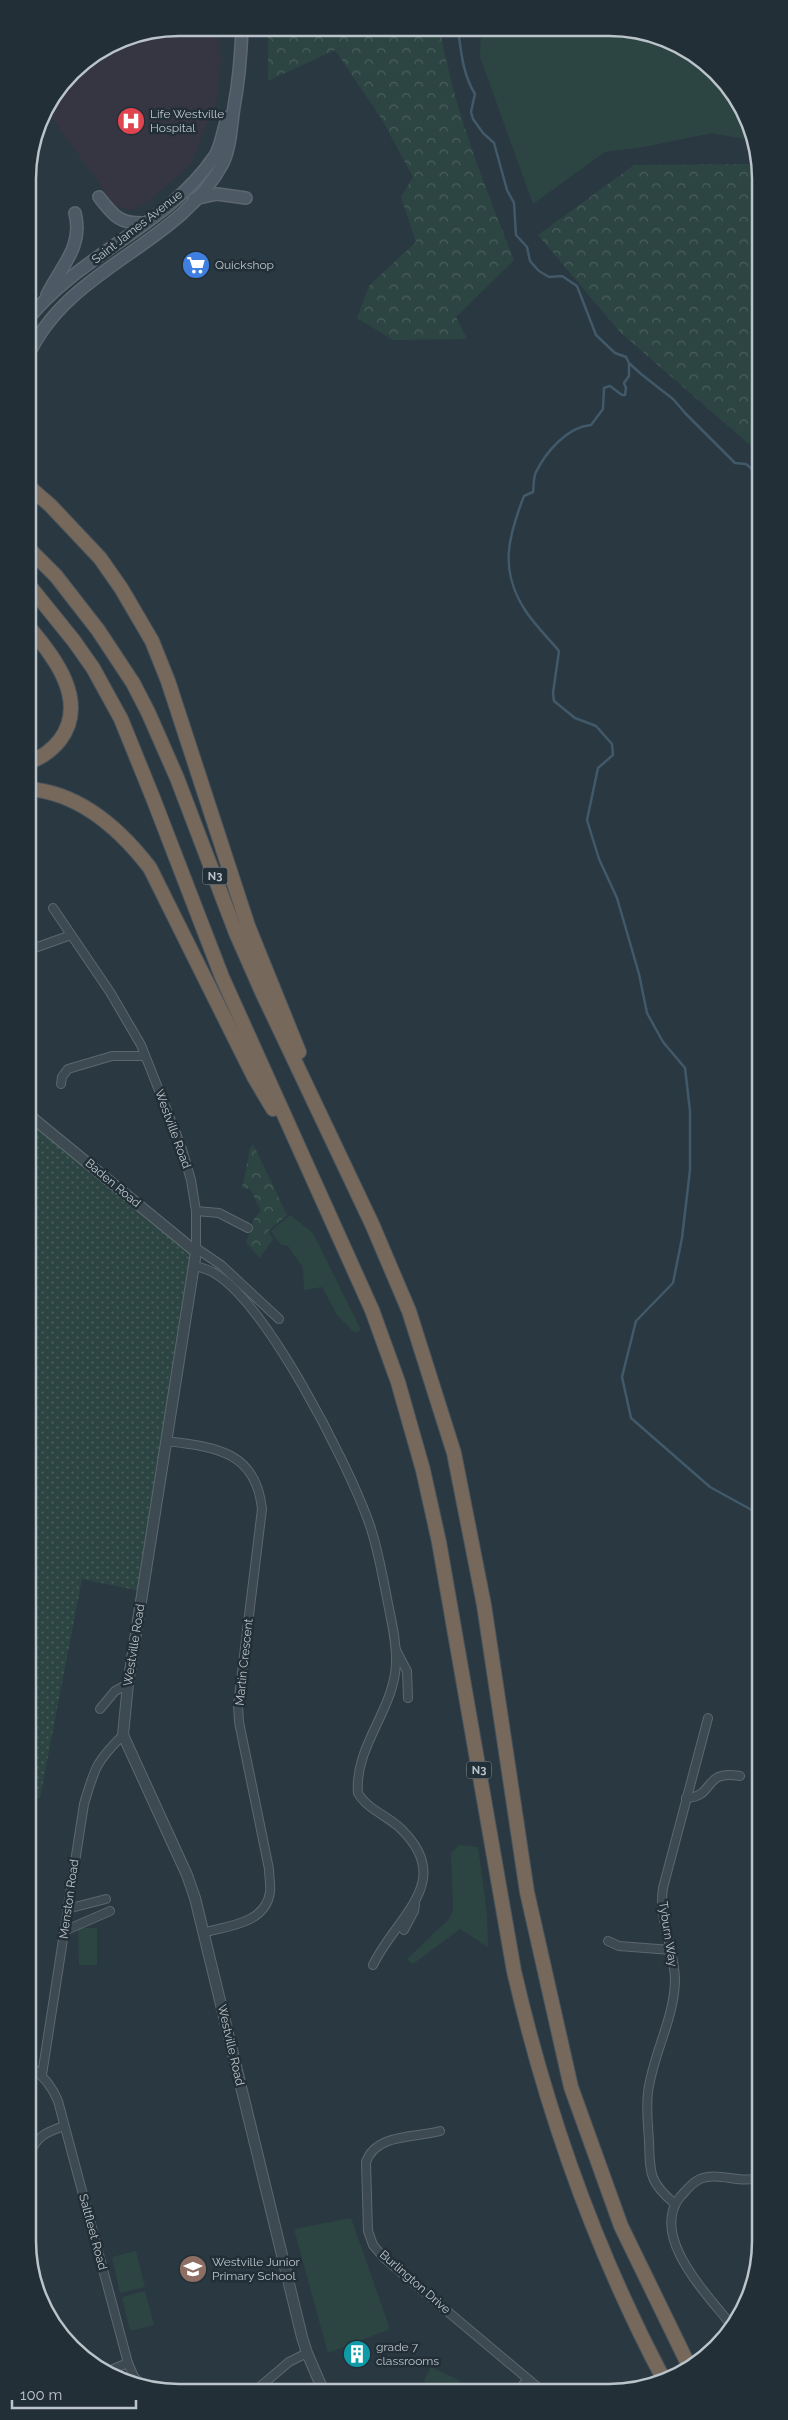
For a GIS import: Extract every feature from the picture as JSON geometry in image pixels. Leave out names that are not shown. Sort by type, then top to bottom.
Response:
[{"type":"highway","points":[[37,493],[50,504],[100,558],[121,588],[152,641],[168,681],[248,926],[263,967],[296,1044],[316,1108]]},
{"type":"highway","name":"N3","points":[[37,557],[56,576],[98,630],[133,683],[148,712],[177,778],[236,933],[316,1108],[372,1224],[409,1311],[454,1454],[484,1605],[527,1892],[572,2088],[621,2226],[686,2361]]},
{"type":"highway","name":"N3","points":[[37,595],[93,668],[121,719],[222,977],[372,1310],[398,1382],[423,1470],[439,1542],[514,1971],[528,2030],[554,2120],[611,2273],[661,2374]]},
{"type":"highway","points":[[37,638],[62,672],[70,695],[71,705],[68,727],[59,741],[43,756],[37,759]]},
{"type":"highway","points":[[37,791],[77,802],[105,819],[135,849],[145,862],[191,948],[254,1077],[302,1156]]},
{"type":"main road","points":[[234,107],[240,79],[242,37]]},
{"type":"main road","name":"Saint James Avenue","points":[[37,342],[68,299],[176,217],[194,199],[224,161],[231,134],[234,107]]},
{"type":"main road","name":"Saint James Avenue","points":[[37,308],[45,299],[83,266],[174,201],[216,155],[227,120],[234,107]]},
{"type":"main road","points":[[194,199],[217,194],[246,198]]},
{"type":"main road","points":[[99,197],[112,213],[121,220],[128,223],[145,223]]},
{"type":"main road","points":[[45,299],[55,278],[73,251],[77,236],[75,213]]},
{"type":"street","name":"Westville Road","points":[[53,908],[114,1000],[145,1056],[181,1146],[196,1211],[195,1266],[128,1684],[123,1735],[187,1875],[205,1932],[251,2130],[307,2353],[320,2384]]},
{"type":"street","points":[[37,947],[71,935]]},
{"type":"street","points":[[61,1084],[62,1077],[68,1070],[112,1056],[145,1056]]},
{"type":"street","name":"Baden Road","points":[[37,1121],[196,1250]]},
{"type":"street","points":[[196,1211],[219,1213],[248,1228]]},
{"type":"street","points":[[196,1250],[221,1266],[279,1319]]},
{"type":"street","points":[[195,1266],[217,1274],[240,1296],[273,1340],[304,1390],[338,1456],[368,1520],[377,1547],[396,1649],[395,1674],[361,1761],[358,1785],[360,1797],[399,1827],[420,1853],[423,1883],[414,1903],[386,1941],[373,1965]]},
{"type":"street","name":"Martin Crescent","points":[[166,1441],[220,1450],[233,1456],[255,1479],[262,1509],[238,1705],[239,1722],[269,1869],[270,1892],[266,1906],[253,1918],[205,1932]]},
{"type":"street","points":[[396,1649],[407,1671],[408,1698]]},
{"type":"street","points":[[100,1709],[115,1691],[128,1684]]},
{"type":"street","name":"Tyburn Way","points":[[675,2204],[653,2182],[650,2167],[647,2112],[648,2091],[672,2003],[675,1982],[671,1950],[660,1903],[708,1718]]},
{"type":"street","name":"Menston Road","points":[[42,2075],[84,1804],[95,1767],[101,1757],[123,1735]]},
{"type":"street","points":[[686,1798],[698,1796],[718,1776],[725,1773],[740,1776]]},
{"type":"street","points":[[68,1909],[106,1899]]},
{"type":"street","points":[[404,1930],[414,1911],[414,1903]]},
{"type":"street","points":[[64,1932],[110,1911]]},
{"type":"street","points":[[608,1942],[619,1946],[671,1950]]},
{"type":"street","points":[[36,2071],[42,2075]]},
{"type":"street","name":"Saltfleet Road","points":[[42,2075],[53,2090],[64,2126],[128,2363],[134,2376]]},
{"type":"street","points":[[36,2141],[40,2136],[64,2126]]},
{"type":"street","name":"Burlington Drive","points":[[440,2131],[389,2140],[376,2146],[369,2153],[366,2162],[368,2231],[373,2245],[384,2258],[533,2384]]},
{"type":"street","points":[[728,2320],[696,2280],[674,2242],[672,2216],[675,2204],[688,2187],[700,2179],[712,2177],[751,2180]]},
{"type":"street","points":[[263,2384],[289,2362],[307,2353]]},
{"type":"street","points":[[115,2368],[128,2363]]},
{"type":"street","points":[[524,2384],[528,2379]]},
{"type":"shaded area","name":"Life Westville Hospital","points":[[219,37],[221,60],[217,99],[191,164],[150,200],[131,210],[115,206],[51,116],[60,100],[85,72],[100,60],[125,47],[151,39]]},
{"type":"green space","points":[[441,36],[453,89],[471,146],[514,260],[456,317],[467,339],[393,340],[357,318],[369,286],[416,242],[401,197],[413,177],[381,118],[335,50],[268,81],[268,37]]},
{"type":"green space","points":[[481,36],[609,36],[646,41],[680,55],[710,78],[733,108],[746,139],[712,133],[644,147],[605,152],[533,204],[480,57]]},
{"type":"green space","points":[[751,164],[752,447],[620,332],[538,235],[634,165]]},
{"type":"green space","points":[[37,1122],[195,1253],[140,1591],[82,1579],[40,1798],[36,1796]]},
{"type":"green space","points":[[253,1144],[287,1215],[268,1231],[273,1239],[260,1258],[246,1243],[254,1219],[261,1210],[250,1189],[242,1188],[250,1149]]},
{"type":"green space","points":[[290,1215],[313,1233],[361,1330],[355,1333],[337,1315],[322,1287],[304,1290],[303,1268],[288,1246],[281,1245],[271,1231]]},
{"type":"green space","points":[[460,1845],[478,1847],[487,1913],[488,1947],[460,1929],[413,1964],[407,1959],[449,1919],[453,1910],[451,1853]]},
{"type":"green space","points":[[78,1928],[97,1928],[97,1965],[79,1965]]},
{"type":"green space","points":[[351,2218],[390,2329],[328,2353],[294,2229]]},
{"type":"green space","points":[[136,2251],[145,2287],[120,2293],[112,2257]]},
{"type":"green space","points":[[145,2291],[154,2325],[130,2331],[122,2297]]},
{"type":"green space","points":[[431,2367],[460,2381],[459,2384],[430,2384],[424,2381]]},
{"type":"waterway","points":[[459,36],[465,71],[475,94],[471,112],[473,119],[483,133],[494,143],[507,190],[514,203],[516,235],[527,247],[530,261],[539,271],[549,277],[562,276],[577,286],[596,335],[615,353],[626,357],[629,363],[641,374],[673,399],[735,463],[746,464],[752,469]]},
{"type":"waterway","points":[[629,363],[629,376],[624,383],[626,388],[625,395],[622,395],[610,386],[604,388],[603,409],[591,425],[574,430],[566,435],[551,449],[540,464],[535,474],[533,492],[524,496],[514,525],[510,540],[509,567],[517,595],[525,610],[559,651],[553,693],[554,701],[575,718],[596,726],[612,744],[613,755],[598,768],[587,820],[599,859],[617,898],[639,974],[647,1013],[663,1042],[685,1068],[690,1111],[690,1170],[682,1238],[673,1283],[636,1321],[622,1377],[631,1418],[710,1487],[751,1510]]},
{"type":"place","name":"Life Westville Hospital","points":[[131,121]]},
{"type":"place","name":"Quickshop","points":[[196,265]]},
{"type":"place","name":"Westville Junior Primary School","points":[[193,2269]]},
{"type":"place","name":"grade 7 classrooms","points":[[357,2354]]}]
